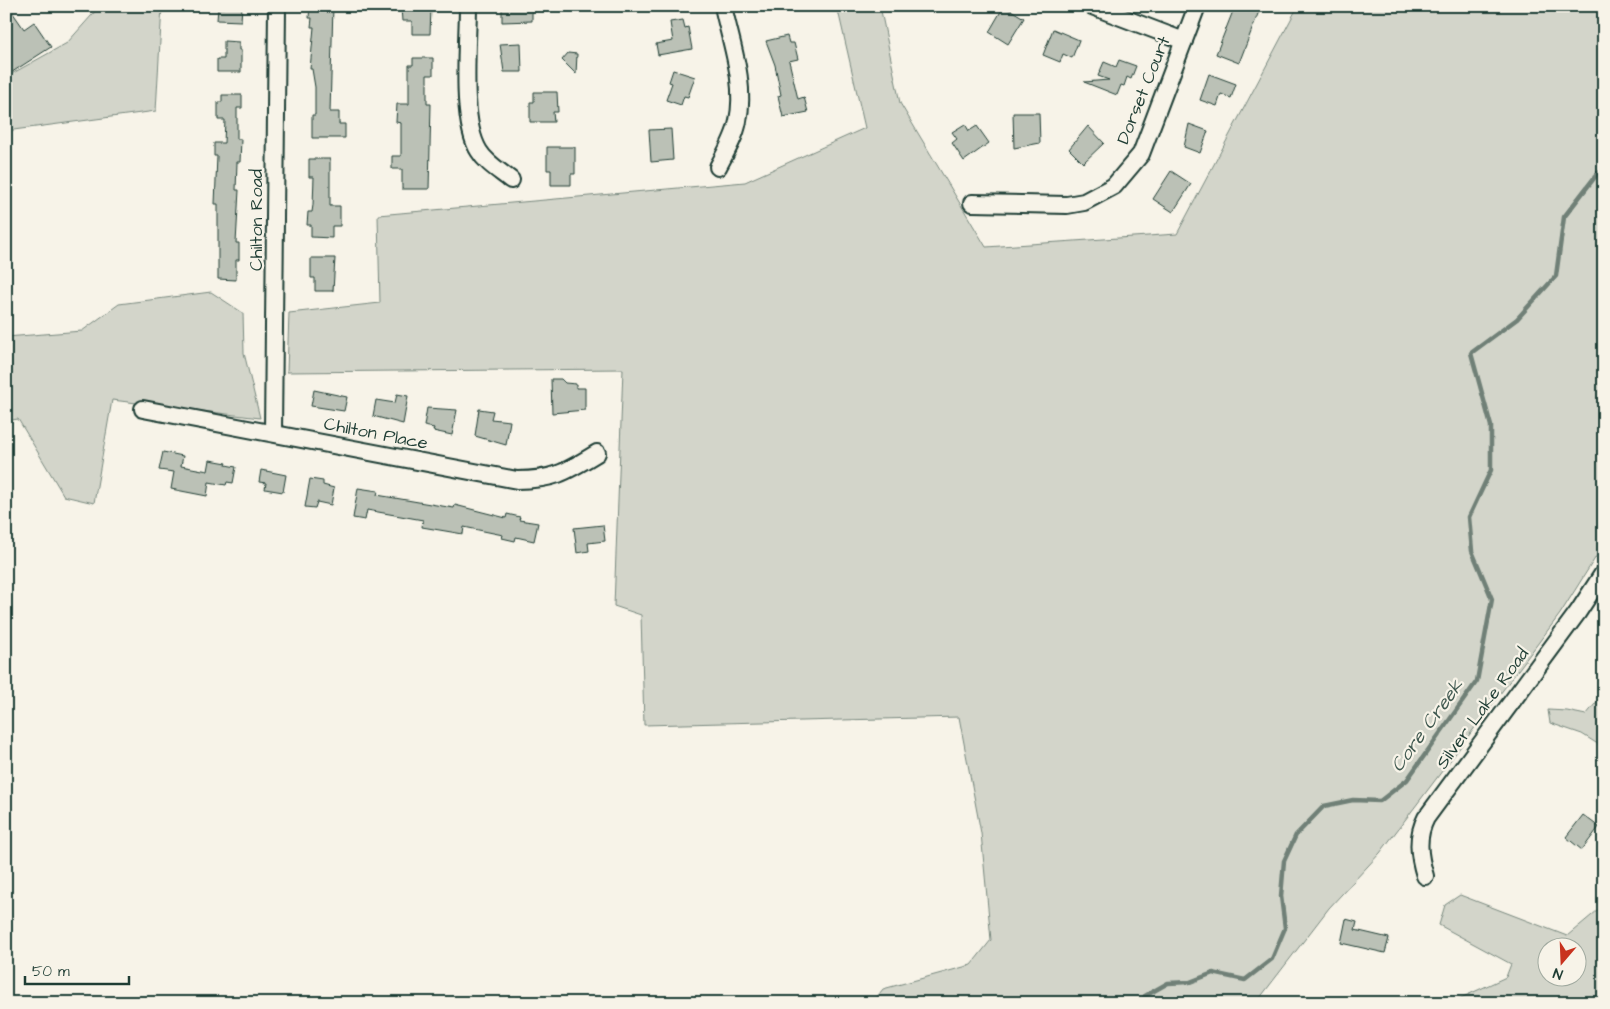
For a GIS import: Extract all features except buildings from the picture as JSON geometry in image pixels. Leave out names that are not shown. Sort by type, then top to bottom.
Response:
[{"type":"street","name":"Chilton Road","points":[[273,433],[277,6]]},
{"type":"street","points":[[468,6],[468,100],[470,125],[479,151],[487,162],[510,180]]},
{"type":"street","points":[[718,167],[736,128],[740,99],[737,64],[723,6]]},
{"type":"street","points":[[1092,6],[1184,41]]},
{"type":"street","name":"Dorset Court","points":[[972,203],[1067,205],[1084,202],[1114,186],[1141,154],[1197,6]]},
{"type":"street","name":"Chilton Place","points":[[142,409],[516,480],[549,478],[567,471],[597,453]]},
{"type":"street","name":"Silver Lake Road","points":[[1425,876],[1419,850],[1420,835],[1426,818],[1599,588],[1604,572]]},
{"type":"shaded area","points":[[100,6],[162,6],[156,111],[6,131],[6,77],[67,43]]},
{"type":"shaded area","points":[[837,6],[880,6],[900,103],[986,247],[1177,234],[1298,6],[1604,6],[1604,544],[1560,614],[1380,853],[1329,908],[1256,1003],[872,1003],[883,989],[971,965],[991,940],[981,833],[959,717],[644,725],[641,615],[614,606],[623,369],[287,372],[289,313],[380,303],[378,215],[745,182],[865,128]]},
{"type":"shaded area","points":[[211,292],[243,313],[244,353],[260,418],[112,400],[94,503],[64,496],[18,419],[6,421],[6,337],[82,331],[119,304]]},
{"type":"shaded area","points":[[1604,693],[1604,748],[1582,734],[1550,723],[1548,710],[1586,715]]},
{"type":"shaded area","points":[[1460,895],[1567,936],[1604,905],[1604,1003],[1450,1003],[1506,977],[1511,964],[1439,925],[1445,905]]},
{"type":"waterway","name":"Core Creek","points":[[1141,1003],[1145,996],[1168,983],[1190,982],[1213,973],[1245,980],[1272,959],[1285,928],[1281,896],[1284,861],[1296,835],[1324,806],[1353,800],[1380,801],[1407,780],[1477,681],[1492,599],[1472,551],[1469,517],[1491,470],[1491,426],[1471,353],[1517,319],[1556,276],[1564,217],[1598,173],[1604,170]]}]
